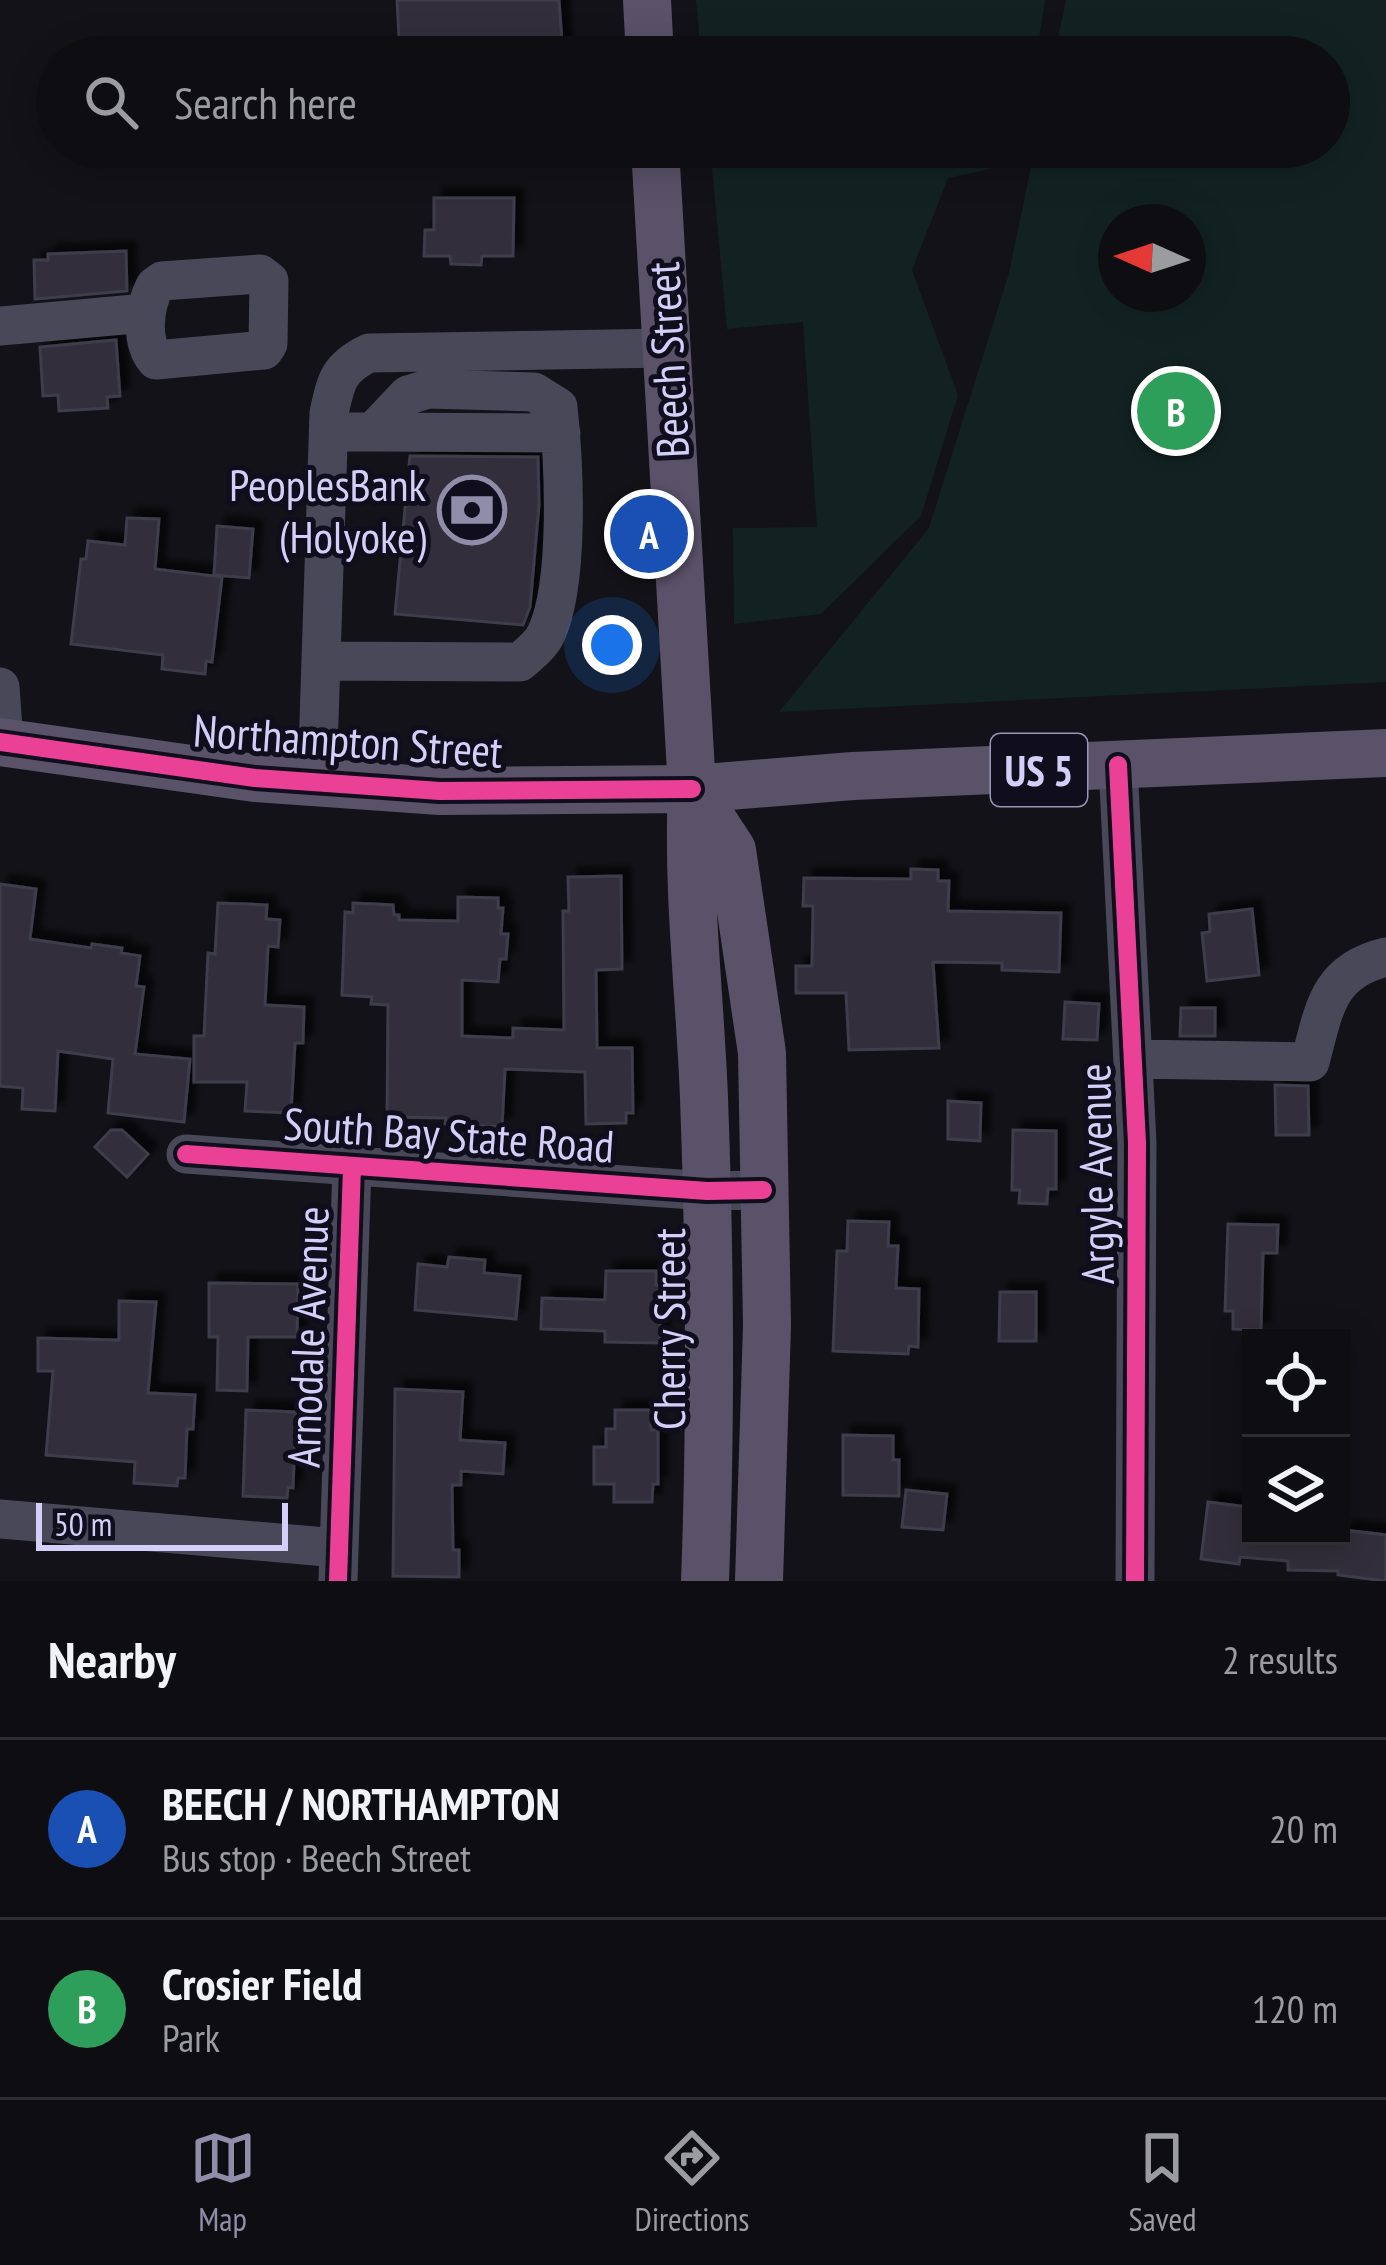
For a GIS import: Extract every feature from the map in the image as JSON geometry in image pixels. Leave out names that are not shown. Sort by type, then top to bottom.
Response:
[{"type":"main road","points":[[647,0],[649,36]]},
{"type":"main road","name":"Beech Street","points":[[656,168],[692,789]]},
{"type":"main road","name":"Northampton Street","points":[[2,743],[255,778],[440,790],[692,789],[853,776],[1386,753]]},
{"type":"main road","points":[[692,789],[732,850],[762,1053],[766,1325],[759,1581]]},
{"type":"main road","name":"Cherry Street","points":[[692,789],[689,850],[710,1294],[705,1581]]},
{"type":"street","points":[[0,326],[146,313]]},
{"type":"street","points":[[317,782],[329,432],[335,384],[348,363],[369,353],[667,348]]},
{"type":"street","points":[[321,661],[520,662],[545,638],[561,579],[565,465],[558,406],[534,392],[452,388],[408,395],[373,432],[329,432]]},
{"type":"street","points":[[0,687],[2,743]]},
{"type":"street","name":"Argyle Avenue","points":[[1118,765],[1137,1143],[1135,1581]]},
{"type":"street","points":[[1132,1059],[1310,1062],[1326,1001],[1341,978],[1366,962],[1386,957]]},
{"type":"street","name":"South Bay State Road","points":[[186,1154],[707,1191],[763,1190]]},
{"type":"street","name":"Arnodale Avenue","points":[[338,1564],[352,1167]]},
{"type":"street","points":[[0,1519],[338,1564]]},
{"type":"shaded area","points":[[696,0],[1045,0],[1039,36],[699,36]]},
{"type":"shaded area","points":[[1066,0],[1386,0],[1386,682],[779,712],[929,528],[1009,273],[1031,168],[1350,168],[1350,36],[1058,36]]},
{"type":"shaded area","points":[[712,168],[995,168],[948,178],[912,270],[958,395],[921,516],[821,614],[734,624],[733,528],[817,527],[803,322],[727,329]]},
{"type":"building","points":[[397,0],[559,0],[562,36],[399,36]]},
{"type":"building","points":[[434,198],[514,198],[513,256],[482,256],[481,265],[451,264],[450,256],[424,256],[425,230],[434,230]]},
{"type":"building","points":[[126,251],[127,291],[35,299],[34,260],[48,260],[48,254]]},
{"type":"building","points":[[116,340],[120,396],[107,397],[108,408],[59,411],[58,395],[43,396],[40,347]]},
{"type":"building","name":"PeoplesBank (Holyoke)","points":[[410,456],[538,457],[530,607],[523,625],[395,614]]},
{"type":"building","points":[[127,518],[159,519],[155,569],[222,577],[212,662],[206,661],[205,674],[162,669],[163,655],[71,644],[81,559],[86,559],[88,541],[125,545]]},
{"type":"building","points":[[217,526],[253,529],[249,578],[214,575]]},
{"type":"building","points":[[911,869],[938,870],[938,881],[949,881],[948,911],[1061,913],[1059,972],[1002,970],[1002,963],[933,962],[939,1048],[849,1050],[846,993],[796,993],[796,966],[812,966],[813,906],[803,906],[804,878],[911,879]]},
{"type":"building","points":[[621,876],[622,969],[596,970],[597,1048],[632,1048],[633,1113],[626,1113],[626,1123],[586,1124],[585,1072],[505,1069],[502,1127],[445,1124],[446,1118],[387,1117],[388,1005],[371,1004],[372,997],[342,995],[345,912],[353,913],[353,903],[393,905],[399,920],[458,921],[458,897],[498,898],[498,908],[503,908],[501,934],[508,934],[506,959],[500,959],[498,982],[462,980],[462,1036],[513,1038],[513,1028],[564,1030],[563,911],[569,911],[568,877]]},
{"type":"building","points":[[0,884],[36,889],[30,939],[122,948],[121,953],[140,956],[136,986],[144,987],[135,1054],[190,1059],[184,1122],[108,1113],[113,1059],[58,1051],[55,1111],[22,1109],[23,1088],[0,1086]]},
{"type":"building","points":[[218,903],[267,905],[266,919],[280,920],[278,947],[268,946],[265,1005],[304,1007],[303,1043],[295,1043],[291,1113],[245,1111],[247,1082],[194,1082],[194,1036],[204,1036],[208,953],[215,954]]},
{"type":"building","points":[[1252,909],[1259,975],[1207,981],[1202,933],[1210,932],[1209,914]]},
{"type":"building","points":[[1065,1002],[1099,1004],[1097,1040],[1063,1039]]},
{"type":"building","points":[[1181,1008],[1215,1008],[1215,1036],[1180,1036]]},
{"type":"building","points":[[1275,1085],[1308,1086],[1309,1135],[1276,1135]]},
{"type":"building","points":[[948,1101],[981,1103],[980,1141],[948,1139]]},
{"type":"building","points":[[111,1130],[122,1130],[148,1154],[127,1177],[95,1147]]},
{"type":"building","points":[[1013,1130],[1056,1131],[1056,1189],[1048,1189],[1047,1204],[1019,1203],[1020,1190],[1012,1190]]},
{"type":"building","points":[[848,1221],[889,1222],[888,1246],[898,1246],[896,1288],[919,1289],[918,1347],[909,1346],[908,1354],[833,1351],[837,1251],[847,1251]]},
{"type":"building","points":[[1228,1224],[1278,1225],[1277,1253],[1263,1253],[1261,1329],[1233,1329],[1233,1311],[1225,1311]]},
{"type":"building","points":[[449,1257],[485,1260],[484,1273],[520,1276],[516,1319],[415,1310],[418,1264],[447,1267]]},
{"type":"building","points":[[606,1271],[656,1271],[656,1285],[661,1286],[660,1343],[605,1342],[605,1331],[541,1329],[542,1298],[605,1300]]},
{"type":"building","points":[[209,1283],[298,1284],[297,1337],[248,1337],[247,1391],[217,1390],[218,1337],[209,1337]]},
{"type":"building","points":[[1000,1292],[1036,1292],[1036,1341],[999,1341]]},
{"type":"building","points":[[119,1301],[156,1302],[148,1393],[195,1395],[193,1429],[187,1429],[185,1478],[178,1478],[177,1486],[134,1483],[135,1462],[46,1455],[53,1371],[38,1371],[38,1338],[119,1340]]},
{"type":"building","points":[[395,1389],[463,1392],[460,1440],[505,1443],[503,1474],[461,1471],[461,1485],[452,1485],[453,1550],[459,1550],[459,1577],[393,1576]]},
{"type":"building","points":[[246,1410],[296,1412],[293,1488],[288,1487],[287,1498],[243,1496]]},
{"type":"building","points":[[615,1410],[650,1410],[651,1430],[658,1430],[658,1484],[653,1484],[652,1502],[614,1502],[614,1484],[594,1484],[594,1447],[606,1447],[606,1429],[615,1429]]},
{"type":"building","points":[[843,1435],[893,1436],[899,1496],[843,1495]]},
{"type":"building","points":[[906,1490],[947,1494],[943,1530],[902,1527]]},
{"type":"building","points":[[1208,1502],[1242,1506],[1242,1545],[1350,1545],[1350,1531],[1386,1535],[1386,1581],[1338,1575],[1338,1571],[1288,1570],[1288,1561],[1240,1557],[1239,1564],[1201,1559]]},
{"type":"cycle path","points":[[0,742],[255,778],[440,791],[692,789]]},
{"type":"cycle path","points":[[1118,765],[1137,1143],[1135,1581]]},
{"type":"cycle path","points":[[186,1154],[707,1191],[763,1190]]},
{"type":"cycle path","points":[[338,1581],[352,1167]]},
{"type":"place","name":"Crosier Field","points":[[1176,411]]},
{"type":"place","name":"PeoplesBank (Holyoke)","points":[[472,510]]},
{"type":"place","name":"BEECH / NORTHAMPTON","points":[[649,534]]}]
